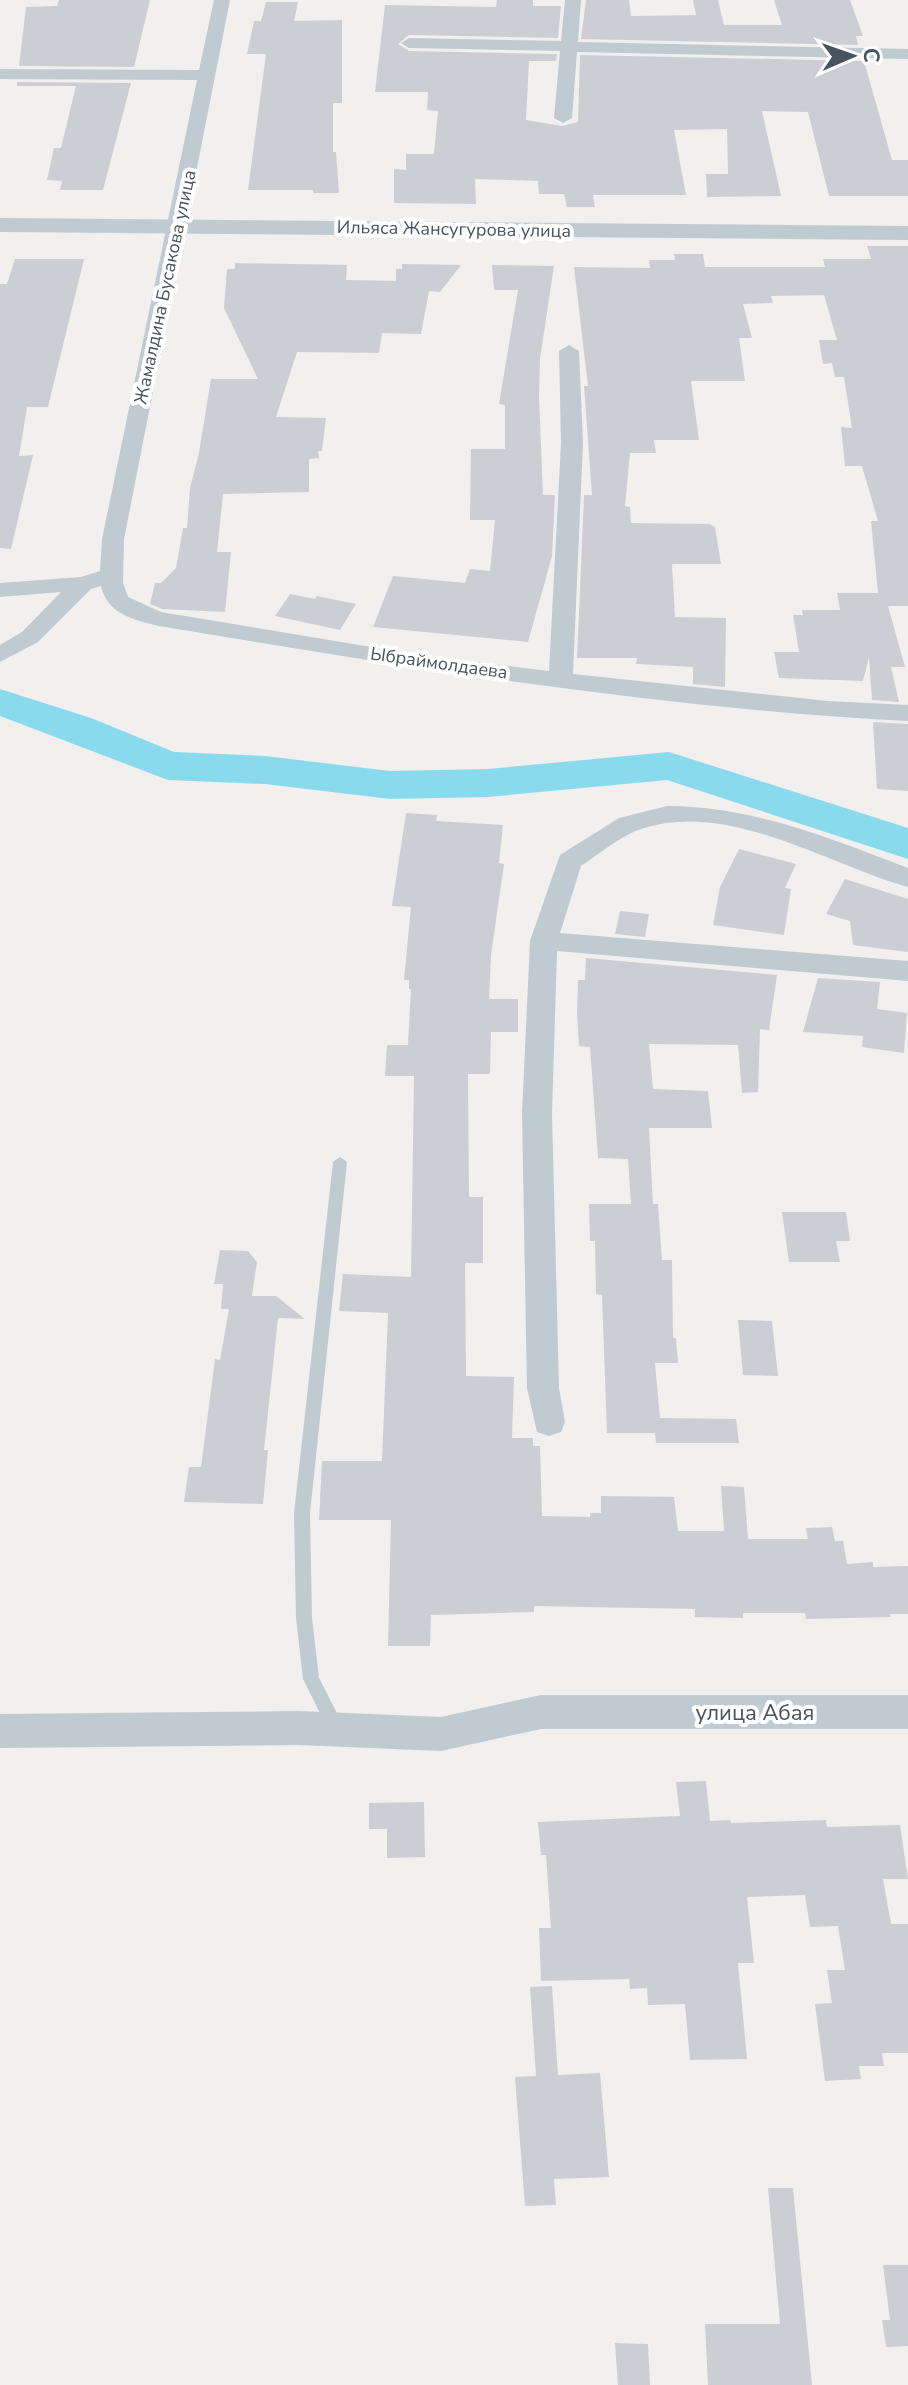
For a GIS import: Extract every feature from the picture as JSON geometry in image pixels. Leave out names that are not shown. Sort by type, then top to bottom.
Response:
[{"type":"street","name":"Жамалдина Бусакова улица","points":[[111,575],[113,539],[222,0]]},
{"type":"street","points":[[563,118],[573,0]]},
{"type":"street","points":[[409,43],[908,54]]},
{"type":"street","points":[[0,74],[207,75]]},
{"type":"street","name":"Ильяса Жансугурова улица","points":[[0,225],[908,233]]},
{"type":"street","points":[[561,678],[571,474],[569,351]]},
{"type":"street","points":[[0,590],[83,584],[111,575]]},
{"type":"street","name":"Ыбраймолдаева","points":[[111,575],[112,592],[119,603],[125,610],[140,615],[413,661],[631,689],[828,709],[908,713]]},
{"type":"street","points":[[4,653],[30,637],[83,584]]},
{"type":"street","points":[[549,1422],[543,1388],[537,1114],[544,941],[569,861],[638,820],[692,813],[763,826],[908,878]]},
{"type":"street","points":[[544,941],[908,971]]},
{"type":"street","name":"улица Абая","points":[[0,1731],[337,1730],[441,1734],[541,1712],[908,1712]]},
{"type":"lane","points":[[337,1730],[311,1679],[304,1618],[302,1513],[340,1162]]},
{"type":"building","points":[[59,0],[150,0],[134,67],[19,66],[26,7],[57,6]]},
{"type":"building","points":[[497,0],[533,0],[533,6],[561,6],[558,38],[409,35],[398,44],[409,51],[557,54],[556,61],[529,61],[526,120],[562,126],[578,122],[580,55],[864,61],[892,160],[908,160],[908,196],[829,196],[808,112],[762,111],[781,196],[707,197],[706,174],[728,174],[727,129],[674,130],[686,195],[593,195],[595,207],[567,207],[564,194],[539,194],[538,181],[475,179],[476,204],[394,203],[394,169],[406,170],[406,154],[434,154],[438,111],[427,110],[428,92],[375,92],[385,5],[496,7]]},
{"type":"building","points":[[586,0],[629,0],[631,16],[696,15],[693,0],[718,0],[724,25],[782,25],[774,0],[850,0],[863,36],[856,36],[858,45],[581,39]]},
{"type":"building","points":[[266,2],[298,2],[294,21],[342,20],[342,103],[333,103],[333,152],[336,152],[339,193],[248,190],[266,54],[247,54],[254,21],[261,21]]},
{"type":"building","points":[[17,82],[131,83],[103,190],[60,190],[62,181],[47,180],[54,148],[61,148],[76,86],[17,86]]},
{"type":"building","points":[[867,246],[908,246],[908,606],[888,606],[905,667],[891,667],[899,702],[872,700],[869,657],[863,681],[779,678],[774,652],[799,652],[793,615],[803,615],[802,610],[840,610],[837,593],[878,593],[871,521],[878,521],[862,466],[845,466],[841,427],[852,428],[844,377],[835,377],[832,363],[823,364],[819,340],[837,340],[824,295],[771,296],[773,303],[743,304],[752,338],[739,338],[745,381],[691,381],[699,440],[654,440],[656,453],[630,453],[625,506],[630,507],[631,523],[710,524],[715,527],[721,564],[672,564],[675,617],[726,618],[725,687],[693,684],[693,667],[636,664],[637,658],[577,658],[584,495],[592,495],[584,386],[588,386],[574,267],[650,268],[649,260],[675,260],[674,254],[703,254],[705,267],[825,267],[823,259],[871,259]]},
{"type":"building","points":[[15,259],[84,259],[48,407],[27,407],[19,456],[33,455],[11,549],[0,548],[0,284],[7,284]]},
{"type":"building","points":[[235,263],[347,265],[346,280],[396,281],[396,269],[402,269],[402,264],[461,265],[440,292],[429,291],[421,334],[382,333],[379,353],[297,352],[276,417],[326,418],[322,451],[318,451],[319,458],[309,459],[309,492],[223,494],[217,552],[231,552],[225,612],[162,609],[150,604],[155,583],[161,583],[176,568],[183,528],[187,528],[190,488],[211,379],[258,379],[224,308],[227,269],[235,269]]},
{"type":"building","points":[[492,265],[554,266],[540,359],[539,396],[543,495],[555,495],[552,556],[528,642],[373,627],[393,576],[465,583],[470,569],[490,571],[495,520],[470,520],[471,449],[505,449],[505,405],[499,404],[518,290],[494,290]]},
{"type":"building","points":[[290,594],[356,604],[340,630],[275,616]]},
{"type":"building","points":[[873,722],[908,724],[908,791],[877,789]]},
{"type":"building","points":[[406,813],[437,815],[436,821],[503,825],[499,863],[504,864],[491,955],[489,999],[518,999],[518,1032],[491,1032],[490,1074],[468,1074],[469,1197],[483,1197],[483,1263],[465,1263],[466,1376],[514,1377],[512,1438],[533,1438],[533,1446],[540,1446],[542,1516],[590,1517],[590,1513],[601,1513],[601,1496],[674,1497],[678,1531],[724,1531],[721,1486],[744,1487],[748,1539],[808,1539],[806,1528],[832,1527],[835,1541],[843,1541],[847,1564],[873,1562],[873,1567],[908,1566],[908,1614],[806,1619],[805,1613],[743,1613],[743,1618],[695,1617],[695,1609],[534,1606],[534,1612],[431,1615],[430,1646],[388,1646],[391,1520],[319,1520],[322,1461],[382,1461],[388,1313],[339,1311],[343,1274],[411,1277],[414,1076],[385,1076],[387,1045],[408,1045],[411,989],[409,980],[404,980],[411,907],[392,906]]},
{"type":"building","points":[[739,849],[796,864],[785,888],[791,889],[784,935],[713,925],[720,887]]},
{"type":"building","points":[[845,879],[908,899],[908,952],[853,945],[850,921],[826,914]]},
{"type":"building","points":[[620,911],[649,914],[645,937],[615,934]]},
{"type":"building","points":[[586,958],[777,975],[769,1030],[760,1029],[758,1092],[742,1093],[738,1045],[649,1044],[653,1089],[708,1091],[712,1128],[649,1128],[653,1204],[658,1204],[662,1260],[672,1260],[673,1338],[676,1338],[678,1363],[655,1363],[660,1418],[736,1419],[739,1443],[656,1443],[655,1433],[607,1433],[602,1295],[596,1294],[595,1241],[590,1241],[589,1204],[631,1204],[628,1159],[598,1158],[590,1047],[579,1046],[577,1014],[578,980],[585,980]]},
{"type":"building","points":[[818,978],[880,982],[877,1009],[907,1013],[904,1053],[862,1047],[863,1036],[803,1032]]},
{"type":"building","points":[[782,1212],[846,1212],[850,1241],[836,1241],[840,1262],[789,1262]]},
{"type":"building","points":[[220,1250],[248,1251],[257,1262],[252,1296],[276,1296],[305,1319],[278,1318],[264,1450],[268,1450],[263,1504],[184,1502],[189,1467],[201,1467],[215,1359],[220,1360],[229,1309],[221,1309],[223,1284],[214,1284]]},
{"type":"building","points":[[738,1320],[772,1321],[778,1376],[743,1375]]},
{"type":"building","points":[[706,1781],[710,1821],[826,1820],[827,1827],[900,1825],[908,1879],[883,1879],[891,1924],[908,1924],[908,2053],[882,2053],[884,2066],[859,2066],[861,2079],[825,2081],[815,2004],[832,2003],[827,1970],[845,1970],[838,1926],[810,1927],[805,1895],[747,1897],[754,1963],[738,1963],[747,2059],[690,2060],[685,2004],[648,2005],[647,1988],[630,1989],[629,1979],[541,1981],[539,1928],[551,1928],[546,1855],[541,1855],[538,1822],[680,1816],[676,1782]]},
{"type":"building","points":[[424,1802],[425,1857],[387,1858],[387,1829],[369,1829],[369,1803]]},
{"type":"building","points":[[552,1986],[558,2075],[600,2073],[609,2177],[554,2179],[556,2205],[525,2206],[515,2077],[536,2076],[530,1987]]},
{"type":"building","points":[[768,2188],[793,2188],[812,2385],[708,2385],[705,2324],[780,2324]]},
{"type":"building","points":[[883,2265],[908,2265],[908,2346],[886,2347],[882,2320],[890,2320]]},
{"type":"building","points":[[615,2343],[648,2344],[650,2385],[618,2385]]},
{"type":"waterway","points":[[0,702],[76,728],[168,766],[265,770],[390,785],[488,783],[669,766],[908,844]]}]
